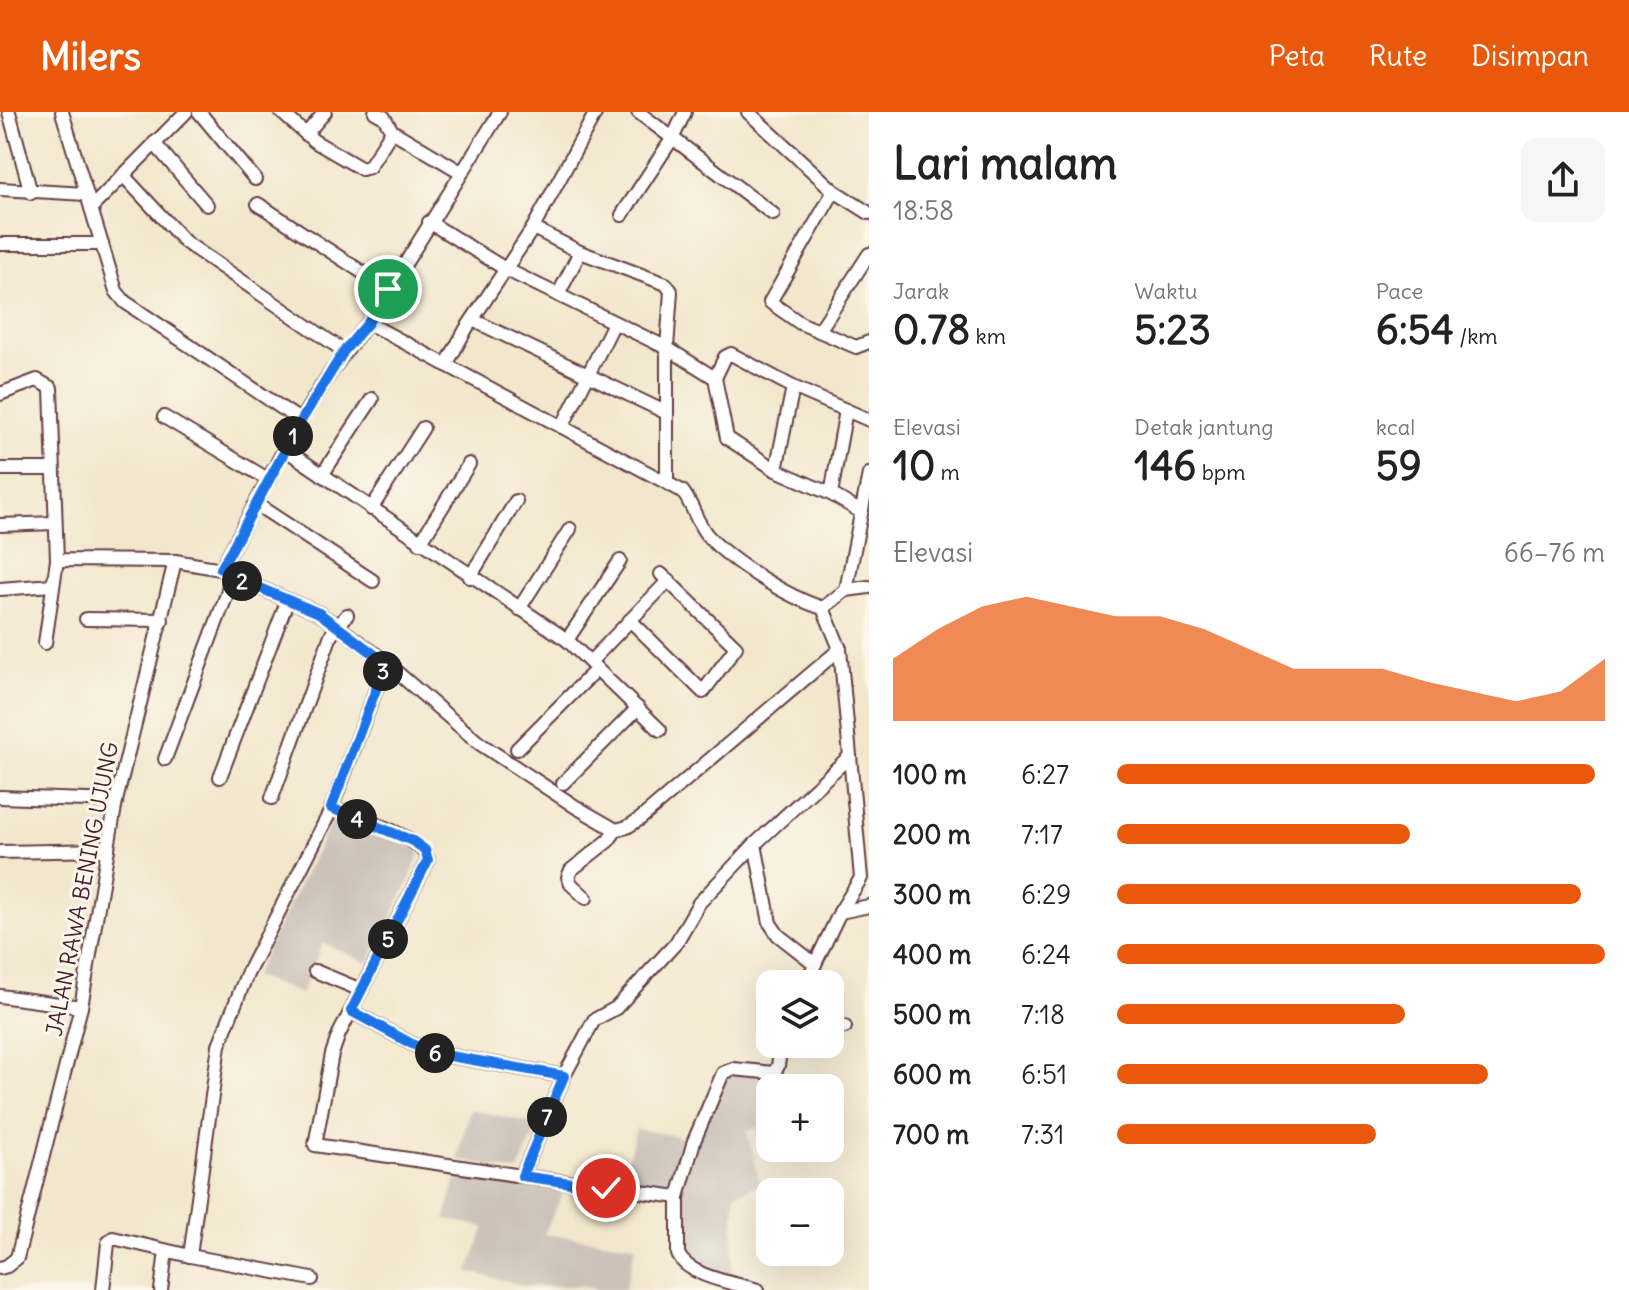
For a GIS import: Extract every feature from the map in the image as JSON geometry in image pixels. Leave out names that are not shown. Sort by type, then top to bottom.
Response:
[{"type":"street","points":[[9,112],[31,193]]},
{"type":"street","points":[[62,112],[116,291],[132,306],[301,421]]},
{"type":"street","points":[[91,208],[186,112]]},
{"type":"street","points":[[199,112],[255,179]]},
{"type":"street","points":[[281,112],[306,134],[362,169],[369,167],[392,131]]},
{"type":"street","points":[[306,134],[325,112]]},
{"type":"street","points":[[375,112],[384,117],[392,131],[461,172]]},
{"type":"street","points":[[165,759],[227,594],[226,572],[256,504],[344,351],[368,323],[500,112]]},
{"type":"street","points":[[446,365],[533,228],[596,112]]},
{"type":"street","points":[[638,112],[773,214]]},
{"type":"street","points":[[622,215],[672,139],[685,112]]},
{"type":"street","points":[[748,112],[834,191],[869,213]]},
{"type":"street","points":[[154,143],[207,205]]},
{"type":"street","points":[[123,175],[185,242],[344,351]]},
{"type":"street","points":[[0,189],[86,194]]},
{"type":"street","points":[[834,191],[770,299],[772,305],[819,331],[856,347],[869,342]]},
{"type":"street","points":[[258,204],[388,289]]},
{"type":"street","points":[[429,222],[507,270],[667,348],[715,378]]},
{"type":"street","points":[[533,228],[580,252],[669,287],[667,482]]},
{"type":"street","points":[[0,244],[102,244]]},
{"type":"street","points":[[558,295],[580,252]]},
{"type":"street","points":[[819,331],[869,254]]},
{"type":"street","points":[[473,320],[667,413]]},
{"type":"street","points":[[368,323],[682,491],[703,529],[720,546],[787,594],[823,608],[840,649],[850,756],[864,854],[861,878],[869,906],[840,912]]},
{"type":"street","points":[[562,427],[614,323]]},
{"type":"street","points":[[856,509],[831,494],[776,470],[727,438],[715,378],[725,357],[731,354],[793,387],[869,420]]},
{"type":"street","points":[[0,394],[37,380],[51,388],[57,560],[45,643]]},
{"type":"street","points":[[776,470],[793,387]]},
{"type":"street","points":[[322,475],[372,399]]},
{"type":"street","points":[[831,494],[846,410]]},
{"type":"street","points":[[164,417],[269,480]]},
{"type":"street","points":[[371,509],[423,428]]},
{"type":"street","points":[[286,450],[567,640],[660,730]]},
{"type":"street","points":[[420,543],[469,464]]},
{"type":"street","points":[[0,469],[52,469]]},
{"type":"street","points":[[846,590],[869,474]]},
{"type":"street","points":[[470,577],[516,501]]},
{"type":"street","points":[[256,504],[373,581]]},
{"type":"street","points":[[0,525],[55,523]]},
{"type":"street","points":[[519,609],[570,529]]},
{"type":"street","points":[[57,560],[175,561],[226,572],[287,602],[319,613],[386,663],[479,743],[616,830]]},
{"type":"street","name":"JALAN RAWA BENING UJUNG","points":[[0,1268],[17,1258],[81,1007],[116,801],[175,561]]},
{"type":"street","points":[[567,640],[620,561]]},
{"type":"street","points":[[517,749],[594,666],[630,620],[665,577],[736,647],[703,692],[630,620]]},
{"type":"street","points":[[0,589],[52,585]]},
{"type":"street","points":[[823,608],[846,590],[869,587]]},
{"type":"street","points":[[220,777],[287,602]]},
{"type":"street","points":[[272,798],[336,626],[347,615]]},
{"type":"street","points":[[86,619],[162,620]]},
{"type":"street","points":[[586,898],[571,884],[568,877],[571,870],[608,841],[616,830],[640,819],[840,649]]},
{"type":"street","points":[[190,1256],[219,1045],[247,974],[331,808],[386,663]]},
{"type":"street","points":[[563,783],[638,708]]},
{"type":"street","points":[[522,1176],[564,1076],[594,1020],[616,1008],[676,943],[710,889],[850,756]]},
{"type":"street","points":[[855,797],[869,795]]},
{"type":"street","points":[[0,797],[116,801]]},
{"type":"street","points":[[331,808],[413,841],[428,854],[428,860],[332,1054],[315,1145],[678,1197]]},
{"type":"street","points":[[755,844],[770,923],[778,935],[815,964]]},
{"type":"street","points":[[0,852],[108,850]]},
{"type":"street","points":[[812,970],[840,912],[861,878]]},
{"type":"street","points":[[315,971],[361,990]]},
{"type":"street","points":[[0,996],[81,1007]]},
{"type":"street","points":[[351,1011],[433,1053],[564,1076]]},
{"type":"street","points":[[758,1290],[696,1272],[682,1262],[678,1254],[678,1197],[694,1141],[723,1073],[733,1069],[774,1073],[779,1058]]},
{"type":"street","points":[[103,1290],[108,1243],[113,1238],[312,1279]]},
{"type":"street","points":[[161,1290],[166,1251]]},
{"type":"shaded area","points":[[335,814],[420,850],[410,880],[368,963],[323,943],[301,994],[254,976]]},
{"type":"shaded area","points":[[730,1071],[756,1075],[756,1128],[747,1131],[759,1178],[756,1186],[735,1194],[732,1278],[702,1270],[686,1260],[674,1191],[621,1183],[636,1129],[698,1140]]},
{"type":"shaded area","points":[[470,1109],[539,1125],[517,1172],[457,1159]]},
{"type":"shaded area","points":[[457,1174],[565,1189],[544,1234],[636,1245],[625,1290],[527,1286],[468,1272],[485,1227],[445,1219]]},
{"type":"route","points":[[388,289],[368,323],[344,351],[301,421],[221,569],[287,602],[319,613],[386,663],[331,808],[413,841],[425,850],[428,860],[351,1011],[433,1053],[564,1076],[522,1176],[606,1188]]}]
